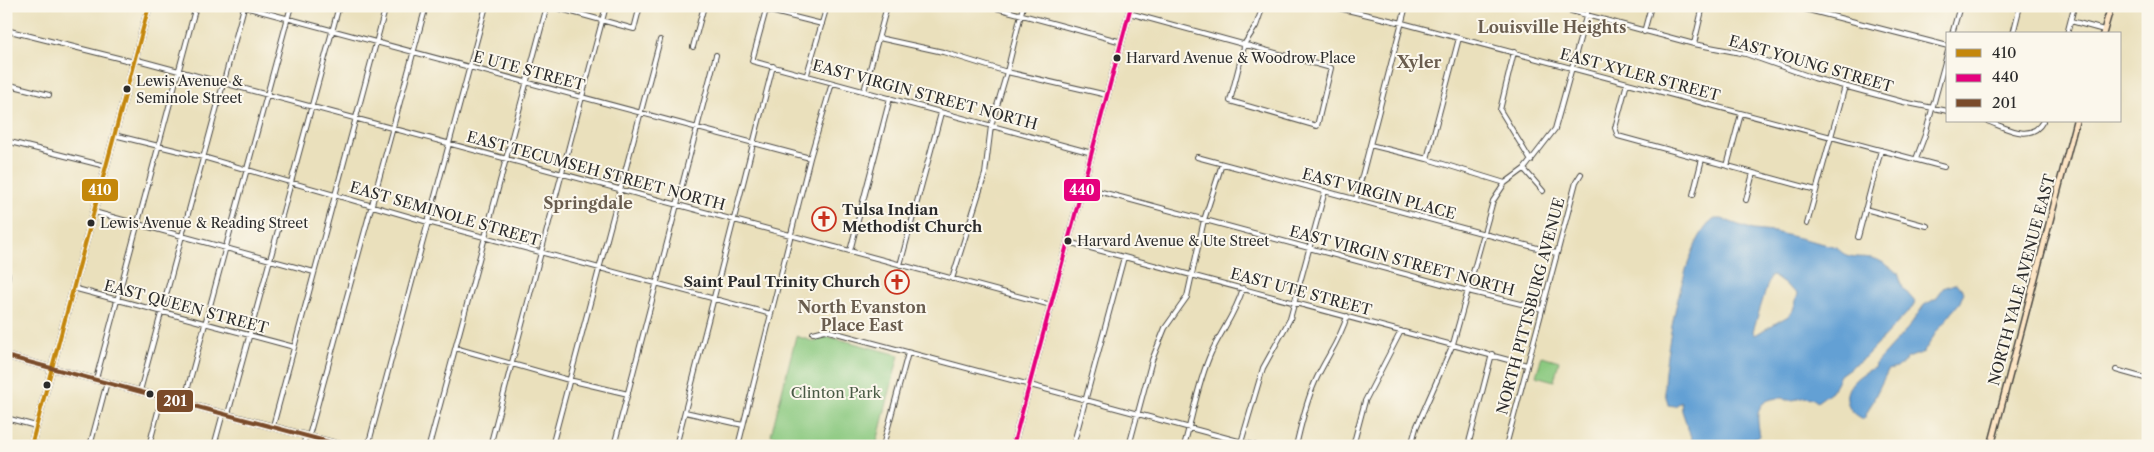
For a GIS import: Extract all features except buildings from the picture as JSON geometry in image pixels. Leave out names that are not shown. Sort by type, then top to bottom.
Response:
[{"type":"main road","points":[[31,446],[149,6]]},
{"type":"main road","points":[[1013,446],[1131,6]]},
{"type":"main road","points":[[2104,32],[2110,6]]},
{"type":"main road","name":"NORTH YALE AVENUE EAST","points":[[1991,446],[2076,122]]},
{"type":"main road","points":[[6,356],[140,390],[345,446]]},
{"type":"street","points":[[96,379],[196,6]]},
{"type":"street","points":[[140,390],[243,6]]},
{"type":"street","name":"E UTE STREET","points":[[243,6],[810,158]]},
{"type":"street","points":[[184,402],[291,6]]},
{"type":"street","points":[[214,446],[226,414],[250,335],[339,6]]},
{"type":"street","points":[[272,426],[386,6]]},
{"type":"street","points":[[303,446],[308,435],[373,205],[426,6]]},
{"type":"street","points":[[368,446],[486,6]]},
{"type":"street","points":[[429,446],[484,237],[549,6],[634,29],[640,6]]},
{"type":"street","points":[[490,446],[584,97],[604,21],[606,6]]},
{"type":"street","points":[[693,47],[704,6]]},
{"type":"street","points":[[807,74],[827,6]]},
{"type":"street","points":[[864,91],[887,6]]},
{"type":"street","points":[[989,6],[1122,42]]},
{"type":"street","points":[[952,279],[985,174],[991,126],[1007,72],[1023,6]]},
{"type":"street","points":[[1130,13],[1245,43],[1331,68],[1317,126],[1230,101],[1245,43],[1256,26],[1263,6]]},
{"type":"street","name":"EAST XYLER STREET","points":[[1330,6],[1402,22],[1741,114],[1944,166]]},
{"type":"street","points":[[1356,199],[1406,6]]},
{"type":"street","name":"EAST YOUNG STREET","points":[[1553,6],[1644,32],[1752,55],[1798,72],[1845,86],[1946,111]]},
{"type":"street","points":[[1411,446],[1416,428],[1453,344],[1493,201],[1505,183],[1524,169],[1556,129],[1589,6]]},
{"type":"street","points":[[1644,32],[1651,6]]},
{"type":"street","points":[[1694,44],[1703,6]]},
{"type":"street","points":[[1793,6],[1946,45]]},
{"type":"street","points":[[1953,32],[1960,6]]},
{"type":"street","points":[[2014,32],[2020,6]]},
{"type":"street","points":[[2067,32],[2074,7]]},
{"type":"street","points":[[766,8],[822,24]]},
{"type":"street","name":"EAST VIRGIN STREET NORTH","points":[[766,8],[752,60],[1092,154]]},
{"type":"street","points":[[2070,21],[2104,32]]},
{"type":"street","name":"EAST TECUMSEH STREET NORTH","points":[[6,30],[267,94],[1051,305]]},
{"type":"street","points":[[879,38],[943,52],[1007,72],[1107,95]]},
{"type":"street","points":[[1427,159],[1458,38]]},
{"type":"street","points":[[552,446],[660,40]]},
{"type":"street","points":[[1514,52],[1500,110],[1531,161]]},
{"type":"street","points":[[614,446],[716,55]]},
{"type":"street","points":[[1916,159],[1946,58]]},
{"type":"street","points":[[676,446],[773,66]]},
{"type":"street","points":[[738,446],[810,158],[832,83]]},
{"type":"street","points":[[1627,83],[1615,128],[1618,136],[1816,190]]},
{"type":"street","points":[[6,84],[49,95]]},
{"type":"street","points":[[1807,224],[1845,86]]},
{"type":"street","points":[[850,251],[890,98]]},
{"type":"street","points":[[900,265],[941,113]]},
{"type":"street","points":[[1727,166],[1741,114]]},
{"type":"street","points":[[1991,122],[2021,133],[2032,132],[2042,122]]},
{"type":"street","name":"EAST SEMINOLE STREET","points":[[114,135],[203,157],[290,184],[334,194],[428,222],[770,314]]},
{"type":"street","points":[[6,141],[106,166]]},
{"type":"street","points":[[1370,145],[1427,159],[1505,183]]},
{"type":"street","points":[[1858,237],[1881,150]]},
{"type":"street","name":"EAST VIRGIN PLACE","points":[[1197,157],[1556,252]]},
{"type":"street","points":[[1693,195],[1702,159]]},
{"type":"street","points":[[1129,446],[1152,360],[1165,328],[1187,297],[1204,220],[1222,164]]},
{"type":"street","points":[[1524,169],[1543,191]]},
{"type":"street","points":[[1746,200],[1753,172]]},
{"type":"street","name":"NORTH PITTSBURG AVENUE","points":[[1506,446],[1556,252],[1576,182],[1581,174]]},
{"type":"street","name":"EAST VIRGIN STREET NORTH","points":[[1083,187],[1468,291],[1542,309]]},
{"type":"street","points":[[1241,444],[1261,373],[1287,326],[1295,302],[1325,191]]},
{"type":"street","points":[[1865,209],[1927,226]]},
{"type":"street","points":[[94,212],[314,272]]},
{"type":"street","name":"EAST UTE STREET","points":[[1068,242],[1492,354],[1527,365]]},
{"type":"street","points":[[1073,446],[1124,257]]},
{"type":"street","points":[[6,270],[8,275],[6,289]]},
{"type":"street","name":"EAST QUEEN STREET","points":[[73,288],[294,347]]},
{"type":"street","points":[[1184,446],[1206,367],[1217,342],[1236,308],[1243,288]]},
{"type":"street","points":[[1296,446],[1310,392],[1339,340],[1347,316]]},
{"type":"street","points":[[813,333],[825,330],[1189,427],[1241,444],[1257,446]]},
{"type":"street","points":[[1353,446],[1365,401],[1401,331]]},
{"type":"street","points":[[455,348],[569,380],[628,394]]},
{"type":"street","points":[[882,446],[908,353]]},
{"type":"street","points":[[1468,446],[1492,354]]},
{"type":"street","points":[[2116,370],[2148,379]]},
{"type":"street","points":[[90,446],[107,382]]},
{"type":"street","points":[[149,446],[162,396]]},
{"type":"street","points":[[685,412],[743,425]]},
{"type":"street","points":[[6,418],[36,426]]},
{"type":"green space","name":"Clinton Park","points":[[823,335],[899,355],[876,446],[813,446],[771,435],[796,336],[815,342]]},
{"type":"green space","points":[[1542,356],[1559,361],[1554,381],[1536,376]]},
{"type":"water","points":[[1715,219],[1722,219],[1753,230],[1774,232],[1837,247],[1845,255],[1873,258],[1886,264],[1898,273],[1903,288],[1915,302],[1912,308],[1865,357],[1840,375],[1832,391],[1817,402],[1807,397],[1792,400],[1783,398],[1771,399],[1761,406],[1759,411],[1760,436],[1736,446],[1694,446],[1682,411],[1681,402],[1675,406],[1668,405],[1664,386],[1668,348],[1679,296],[1686,270],[1704,229]],"holes":[[[1773,276],[1798,294],[1793,310],[1788,316],[1755,335],[1753,331],[1770,277]]]},
{"type":"water","points":[[1957,283],[1964,292],[1960,302],[1937,331],[1924,352],[1908,358],[1897,368],[1888,370],[1864,419],[1857,416],[1850,408],[1847,400],[1847,394],[1852,383],[1862,374],[1874,368],[1875,364],[1908,328],[1924,305],[1937,298],[1943,288]]},
{"type":"transit line","name":"410","points":[[31,446],[149,6]]},
{"type":"transit line","name":"440","points":[[1013,446],[1131,6]]},
{"type":"transit line","name":"201","points":[[6,356],[344,446]]},
{"type":"place","name":"Harvard Avenue & Woodrow Place","points":[[1117,58]]},
{"type":"place","name":"Lewis Avenue & Seminole Street","points":[[127,89]]},
{"type":"place","name":"Tulsa Indian Methodist Church","points":[[824,219]]},
{"type":"place","name":"Lewis Avenue & Reading Street","points":[[91,223]]},
{"type":"place","name":"Harvard Avenue & Ute Street","points":[[1068,241]]},
{"type":"place","name":"Saint Paul Trinity Church","points":[[897,282]]},
{"type":"district","name":"Louisville Heights","points":[[1552,27]]},
{"type":"district","name":"Xyler","points":[[1419,62]]},
{"type":"district","name":"Springdale","points":[[588,203]]},
{"type":"district","name":"North Evanston Place East","points":[[862,316]]}]
